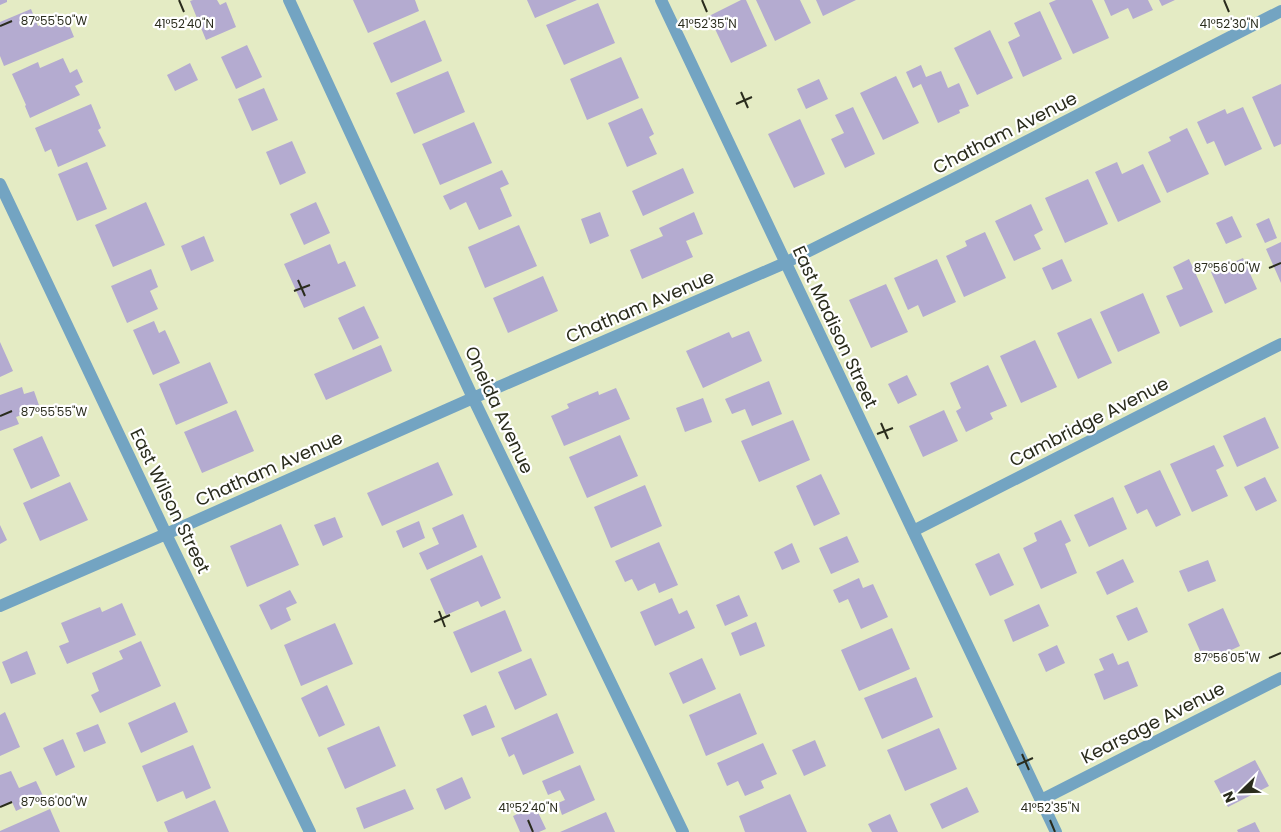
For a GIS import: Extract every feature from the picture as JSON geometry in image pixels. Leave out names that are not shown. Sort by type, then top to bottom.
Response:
[{"type":"street","name":"Oneida Avenue","points":[[289,0],[474,398],[683,832]]},
{"type":"street","name":"East Madison Street","points":[[661,0],[1054,832]]},
{"type":"street","name":"Chatham Avenue","points":[[0,606],[785,262],[1281,12]]},
{"type":"street","name":"East Wilson Street","points":[[0,184],[310,832]]},
{"type":"street","name":"Cambridge Avenue","points":[[913,532],[1281,344]]},
{"type":"street","name":"Kearsage Avenue","points":[[1040,800],[1281,678]]},
{"type":"building","points":[[0,0],[7,0],[7,2],[0,5]]},
{"type":"building","points":[[217,0],[220,5],[226,2],[236,27],[206,40],[190,1]]},
{"type":"building","points":[[353,0],[415,0],[419,11],[368,33]]},
{"type":"building","points":[[527,0],[577,0],[535,18]]},
{"type":"building","points":[[741,0],[746,0],[767,46],[731,63],[709,16]]},
{"type":"building","points":[[756,0],[800,0],[811,23],[775,41]]},
{"type":"building","points":[[816,0],[856,0],[823,16]]},
{"type":"building","points":[[1056,0],[1092,0],[1109,38],[1073,54],[1049,3]]},
{"type":"building","points":[[1104,0],[1148,0],[1153,10],[1133,19],[1128,8],[1111,16]]},
{"type":"building","points":[[1159,0],[1175,0],[1162,6]]},
{"type":"building","points":[[598,3],[615,43],[564,65],[546,25]]},
{"type":"building","points":[[31,9],[38,26],[65,15],[74,37],[4,66],[0,56],[0,22]]},
{"type":"building","points":[[1040,11],[1062,59],[1023,77],[1008,42],[1020,36],[1014,23]]},
{"type":"building","points":[[425,20],[442,61],[391,83],[373,43]]},
{"type":"building","points":[[990,30],[1013,78],[977,95],[954,48]]},
{"type":"building","points":[[247,45],[262,77],[236,89],[221,57]]},
{"type":"building","points":[[621,57],[639,98],[587,120],[570,79]]},
{"type":"building","points":[[63,58],[70,73],[77,69],[83,82],[75,86],[80,95],[30,118],[12,74],[38,62],[40,68]]},
{"type":"building","points":[[190,63],[198,80],[175,91],[167,75]]},
{"type":"building","points":[[921,65],[926,77],[941,71],[948,88],[959,83],[969,106],[959,110],[960,113],[938,123],[921,84],[913,88],[906,72]]},
{"type":"building","points":[[448,71],[465,112],[414,134],[396,93]]},
{"type":"building","points":[[896,76],[919,123],[883,140],[860,93]]},
{"type":"building","points":[[819,79],[828,99],[806,109],[797,89]]},
{"type":"building","points":[[1281,84],[1281,144],[1274,147],[1252,97]]},
{"type":"building","points":[[264,88],[278,120],[252,131],[238,99]]},
{"type":"building","points":[[91,104],[101,128],[98,130],[106,146],[58,167],[51,149],[45,152],[35,128]]},
{"type":"building","points":[[853,107],[875,154],[845,168],[831,139],[844,133],[835,115]]},
{"type":"building","points":[[1243,107],[1262,149],[1225,166],[1214,141],[1207,144],[1197,122],[1225,109],[1227,114]]},
{"type":"building","points":[[642,108],[654,134],[649,137],[657,154],[627,167],[608,123]]},
{"type":"building","points":[[800,119],[825,174],[794,188],[768,134]]},
{"type":"building","points":[[474,122],[492,163],[440,185],[422,144]]},
{"type":"building","points":[[1187,128],[1209,174],[1167,193],[1148,152],[1171,141],[1169,137]]},
{"type":"building","points":[[292,141],[306,173],[280,185],[266,152]]},
{"type":"building","points":[[87,162],[107,209],[77,221],[58,174]]},
{"type":"building","points":[[1117,162],[1122,174],[1143,164],[1161,202],[1118,222],[1095,172]]},
{"type":"building","points":[[683,168],[694,193],[643,216],[632,191]]},
{"type":"building","points":[[502,170],[509,184],[500,188],[512,216],[479,230],[466,202],[450,210],[443,196]]},
{"type":"building","points":[[1088,179],[1108,224],[1065,243],[1045,198]]},
{"type":"building","points":[[146,202],[165,245],[113,267],[95,225]]},
{"type":"building","points":[[316,202],[330,233],[304,245],[290,214]]},
{"type":"building","points":[[1031,204],[1043,230],[1034,235],[1041,249],[1014,261],[995,221]]},
{"type":"building","points":[[600,212],[609,236],[590,244],[581,219]]},
{"type":"building","points":[[694,212],[703,234],[686,241],[693,257],[642,279],[630,250],[663,236],[659,228]]},
{"type":"building","points":[[1232,216],[1242,237],[1226,244],[1216,223]]},
{"type":"building","points":[[1269,218],[1277,238],[1265,243],[1256,224]]},
{"type":"building","points":[[519,225],[537,266],[485,288],[468,247]]},
{"type":"building","points":[[985,232],[1006,278],[964,297],[946,256],[967,246],[965,241]]},
{"type":"building","points":[[204,236],[214,261],[191,271],[181,246]]},
{"type":"building","points":[[1281,242],[1281,283],[1266,249]]},
{"type":"building","points":[[330,244],[338,264],[345,261],[356,286],[304,308],[284,264]]},
{"type":"building","points":[[1243,258],[1257,289],[1225,304],[1211,272]]},
{"type":"building","points":[[937,259],[956,302],[923,317],[918,305],[908,310],[894,278]]},
{"type":"building","points":[[1062,259],[1072,281],[1052,290],[1042,268]]},
{"type":"building","points":[[1189,259],[1213,312],[1180,327],[1166,296],[1183,289],[1173,267]]},
{"type":"building","points":[[151,269],[158,287],[150,291],[158,309],[127,323],[111,286]]},
{"type":"building","points":[[543,276],[558,311],[508,333],[493,298]]},
{"type":"building","points":[[886,284],[908,332],[871,348],[849,300]]},
{"type":"building","points":[[1143,293],[1160,333],[1118,352],[1100,312]]},
{"type":"building","points":[[364,306],[379,338],[353,350],[338,318]]},
{"type":"building","points":[[1091,318],[1112,363],[1078,379],[1057,333]]},
{"type":"building","points":[[154,321],[159,333],[165,330],[180,363],[153,375],[133,330]]},
{"type":"building","points":[[749,331],[762,361],[703,388],[686,351],[729,332],[732,338]]},
{"type":"building","points":[[1035,340],[1057,387],[1021,403],[1000,356]]},
{"type":"building","points":[[0,342],[13,371],[0,377]]},
{"type":"building","points":[[381,345],[392,371],[326,400],[314,374]]},
{"type":"building","points":[[210,362],[228,403],[176,425],[159,384]]},
{"type":"building","points":[[988,365],[1007,406],[990,413],[993,419],[966,432],[956,411],[961,408],[950,383]]},
{"type":"building","points":[[907,375],[917,395],[898,404],[888,384]]},
{"type":"building","points":[[769,381],[782,414],[752,426],[745,409],[732,414],[725,399]]},
{"type":"building","points":[[22,387],[24,394],[34,391],[40,408],[16,417],[19,424],[0,431],[0,395]]},
{"type":"building","points":[[616,388],[630,419],[564,446],[551,416],[569,408],[567,404],[598,391],[599,395]]},
{"type":"building","points":[[703,398],[712,422],[685,432],[676,408]]},
{"type":"building","points":[[236,410],[254,451],[202,473],[184,432]]},
{"type":"building","points":[[944,410],[958,441],[923,457],[909,426]]},
{"type":"building","points":[[1265,417],[1279,448],[1237,467],[1223,436]]},
{"type":"building","points":[[793,420],[810,460],[759,482],[741,441]]},
{"type":"building","points":[[620,435],[638,476],[587,498],[569,457]]},
{"type":"building","points":[[42,436],[60,476],[31,489],[13,449]]},
{"type":"building","points":[[1214,445],[1224,466],[1216,470],[1228,496],[1192,512],[1170,464]]},
{"type":"building","points":[[438,462],[453,495],[382,526],[367,493]]},
{"type":"building","points":[[1160,470],[1181,515],[1156,527],[1147,509],[1137,514],[1124,486]]},
{"type":"building","points":[[821,474],[840,514],[814,526],[796,486]]},
{"type":"building","points":[[1265,477],[1277,501],[1256,511],[1244,487]]},
{"type":"building","points":[[70,482],[88,520],[40,541],[23,503]]},
{"type":"building","points":[[645,485],[662,526],[611,548],[594,507]]},
{"type":"building","points":[[1113,497],[1127,529],[1089,547],[1074,515]]},
{"type":"building","points":[[463,514],[477,547],[427,570],[419,553],[439,544],[432,528]]},
{"type":"building","points":[[335,517],[343,537],[323,546],[314,525]]},
{"type":"building","points":[[1061,520],[1071,541],[1065,544],[1077,573],[1041,589],[1023,548],[1037,541],[1034,533]]},
{"type":"building","points":[[419,521],[425,538],[403,548],[396,531]]},
{"type":"building","points":[[281,524],[299,565],[247,587],[230,546]]},
{"type":"building","points":[[0,525],[7,540],[0,544]]},
{"type":"building","points":[[847,536],[859,562],[831,574],[819,548]]},
{"type":"building","points":[[659,542],[678,585],[659,593],[655,583],[638,591],[632,579],[625,582],[615,561]]},
{"type":"building","points":[[792,543],[800,562],[782,570],[774,552]]},
{"type":"building","points":[[999,553],[1014,585],[990,596],[975,564]]},
{"type":"building","points":[[482,555],[501,598],[481,607],[478,601],[446,615],[430,579]]},
{"type":"building","points":[[1123,559],[1134,582],[1107,595],[1096,572]]},
{"type":"building","points":[[1208,560],[1216,581],[1188,592],[1179,571]]},
{"type":"building","points":[[859,578],[863,588],[873,584],[888,617],[861,629],[848,599],[839,603],[833,590]]},
{"type":"building","points":[[290,590],[297,603],[286,608],[291,620],[271,630],[259,605]]},
{"type":"building","points":[[739,595],[748,616],[725,626],[716,605]]},
{"type":"building","points":[[672,598],[679,614],[687,610],[695,628],[655,646],[640,612]]},
{"type":"building","points":[[122,603],[136,635],[67,664],[59,646],[69,642],[61,623],[100,607],[102,612]]},
{"type":"building","points":[[1039,604],[1049,626],[1013,642],[1004,620]]},
{"type":"building","points":[[1137,607],[1148,632],[1128,641],[1116,616]]},
{"type":"building","points":[[1223,608],[1240,646],[1205,662],[1188,624]]},
{"type":"building","points":[[505,610],[522,651],[471,673],[453,632]]},
{"type":"building","points":[[756,622],[765,646],[740,656],[731,633]]},
{"type":"building","points":[[335,623],[353,664],[301,686],[284,645]]},
{"type":"building","points":[[892,628],[910,669],[859,691],[841,650]]},
{"type":"building","points":[[141,641],[161,686],[100,713],[91,695],[99,691],[92,673],[123,659],[119,651]]},
{"type":"building","points":[[1057,645],[1065,663],[1046,672],[1038,654]]},
{"type":"building","points":[[27,651],[36,674],[11,684],[2,662]]},
{"type":"building","points":[[1113,653],[1118,665],[1128,661],[1138,686],[1104,700],[1094,674],[1104,670],[1099,659]]},
{"type":"building","points":[[531,658],[547,695],[515,710],[498,672]]},
{"type":"building","points":[[702,658],[716,689],[683,704],[669,673]]},
{"type":"building","points":[[916,677],[933,717],[882,739],[864,698]]},
{"type":"building","points":[[327,685],[345,725],[319,737],[301,698]]},
{"type":"building","points":[[740,693],[757,734],[706,756],[689,715]]},
{"type":"building","points":[[175,702],[188,732],[141,753],[128,723]]},
{"type":"building","points":[[486,705],[495,727],[472,736],[463,715]]},
{"type":"building","points":[[5,712],[20,747],[0,756],[0,715]]},
{"type":"building","points":[[557,713],[574,753],[523,775],[514,754],[509,757],[501,738]]},
{"type":"building","points":[[98,724],[106,743],[84,752],[76,733]]},
{"type":"building","points":[[379,726],[396,766],[345,789],[327,748]]},
{"type":"building","points":[[939,728],[957,769],[905,791],[887,750]]},
{"type":"building","points":[[63,739],[75,767],[56,776],[43,748]]},
{"type":"building","points":[[815,740],[826,766],[804,776],[792,750]]},
{"type":"building","points":[[763,743],[777,774],[761,781],[764,788],[745,796],[738,781],[727,786],[717,763]]},
{"type":"building","points":[[193,745],[211,788],[186,799],[183,791],[157,802],[142,766]]},
{"type":"building","points":[[1255,760],[1269,786],[1228,807],[1214,781]]},
{"type":"building","points":[[580,765],[595,800],[562,815],[558,803],[565,800],[560,790],[548,795],[542,781]]},
{"type":"building","points":[[11,771],[19,788],[36,781],[44,798],[16,811],[12,802],[0,807],[0,775]]},
{"type":"building","points":[[462,777],[471,798],[445,810],[436,789]]},
{"type":"building","points":[[967,787],[979,812],[942,829],[930,804]]},
{"type":"building","points":[[405,789],[414,809],[364,829],[356,808]]},
{"type":"building","points":[[790,794],[807,832],[745,832],[739,816]]},
{"type":"building","points":[[215,800],[229,832],[168,832],[164,822]]},
{"type":"building","points":[[535,806],[546,829],[539,832],[520,832],[513,816]]},
{"type":"building","points":[[50,809],[60,832],[0,832],[0,831]]},
{"type":"building","points":[[606,812],[615,832],[560,832]]},
{"type":"building","points":[[890,814],[898,832],[872,832],[868,824]]},
{"type":"building","points":[[1255,822],[1260,832],[1238,832],[1237,830]]}]
